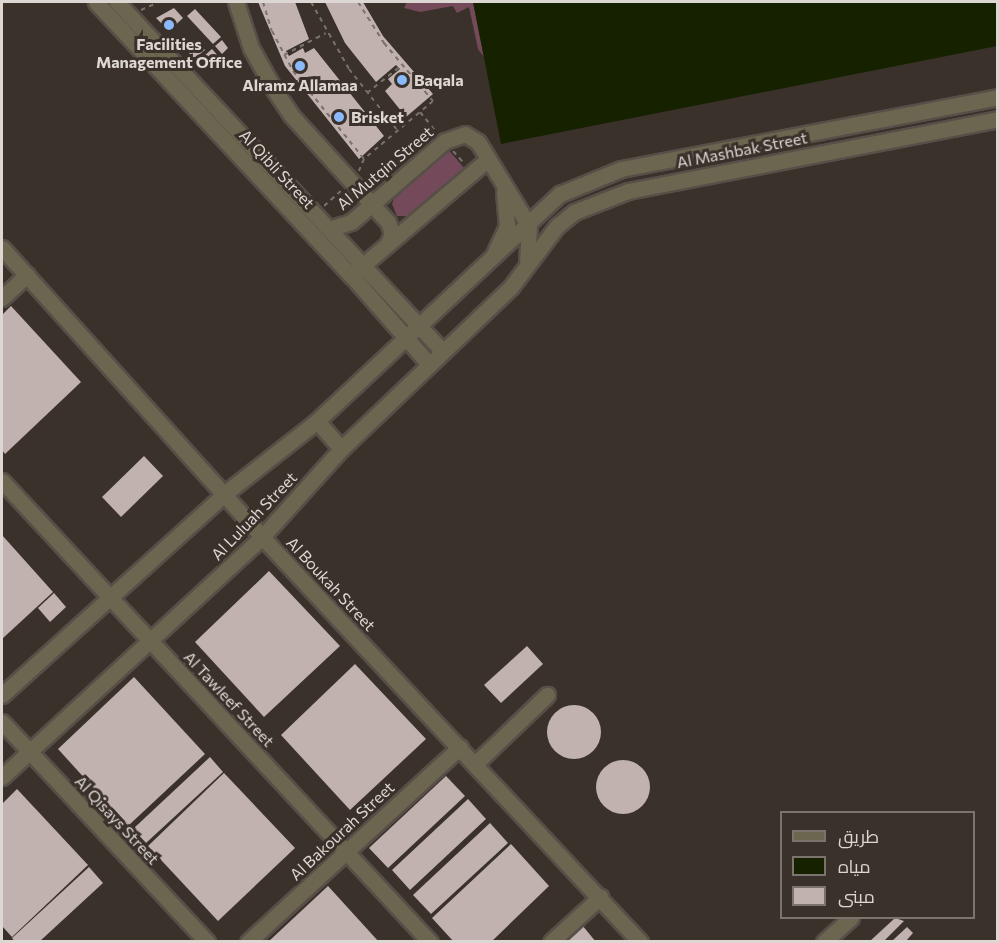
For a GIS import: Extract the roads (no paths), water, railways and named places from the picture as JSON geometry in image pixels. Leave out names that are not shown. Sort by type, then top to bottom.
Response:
[{"type":"street","name":"Al Qibli Street","points":[[96,2],[357,270],[419,325],[443,351]]},
{"type":"street","name":"Al Qibli Street","points":[[117,2],[329,229],[405,337],[429,364]]},
{"type":"street","points":[[236,2],[251,48],[274,91],[291,115],[391,227],[388,243]]},
{"type":"street","name":"Al Mashbak Street","points":[[529,226],[560,194],[578,184],[621,169],[998,97]]},
{"type":"street","name":"Al Mashbak Street","points":[[525,272],[557,226],[586,206],[628,191],[998,119]]},
{"type":"street","name":"Al Mutqin Street","points":[[329,229],[351,222],[404,175],[460,133],[474,139],[529,226]]},
{"type":"street","points":[[357,270],[414,219],[488,159]]},
{"type":"street","points":[[404,175],[391,195],[389,208],[400,220],[414,219]]},
{"type":"street","points":[[491,259],[502,241],[508,218],[499,178]]},
{"type":"street","points":[[578,184],[586,206]]},
{"type":"street","points":[[525,272],[530,248],[529,226]]},
{"type":"street","name":"Al Luluah Street","points":[[2,695],[223,495],[317,421],[405,337],[529,226]]},
{"type":"street","name":"Al Boukah Street","points":[[2,248],[223,495],[640,942]]},
{"type":"street","name":"Al Luluah Street","points":[[2,777],[153,642],[262,537],[341,449],[525,272]]},
{"type":"street","points":[[2,298],[27,275]]},
{"type":"street","points":[[317,421],[341,449]]},
{"type":"street","name":"Al Tawleef Street","points":[[2,481],[430,942]]},
{"type":"street","points":[[475,764],[548,695]]},
{"type":"street","name":"Al Qisays Street","points":[[2,722],[207,942]]},
{"type":"street","name":"Al Bakourah Street","points":[[248,942],[460,747]]},
{"type":"street","points":[[551,942],[600,897]]},
{"type":"street","points":[[824,942],[850,919]]},
{"type":"water","points":[[473,2],[997,2],[997,46],[501,144]]},
{"type":"place","name":"Facilities Management Office","points":[[169,25]]},
{"type":"place","name":"Alramz Allamaa","points":[[300,66]]},
{"type":"place","name":"Baqala","points":[[402,80]]},
{"type":"place","name":"Brisket","points":[[339,117]]}]
